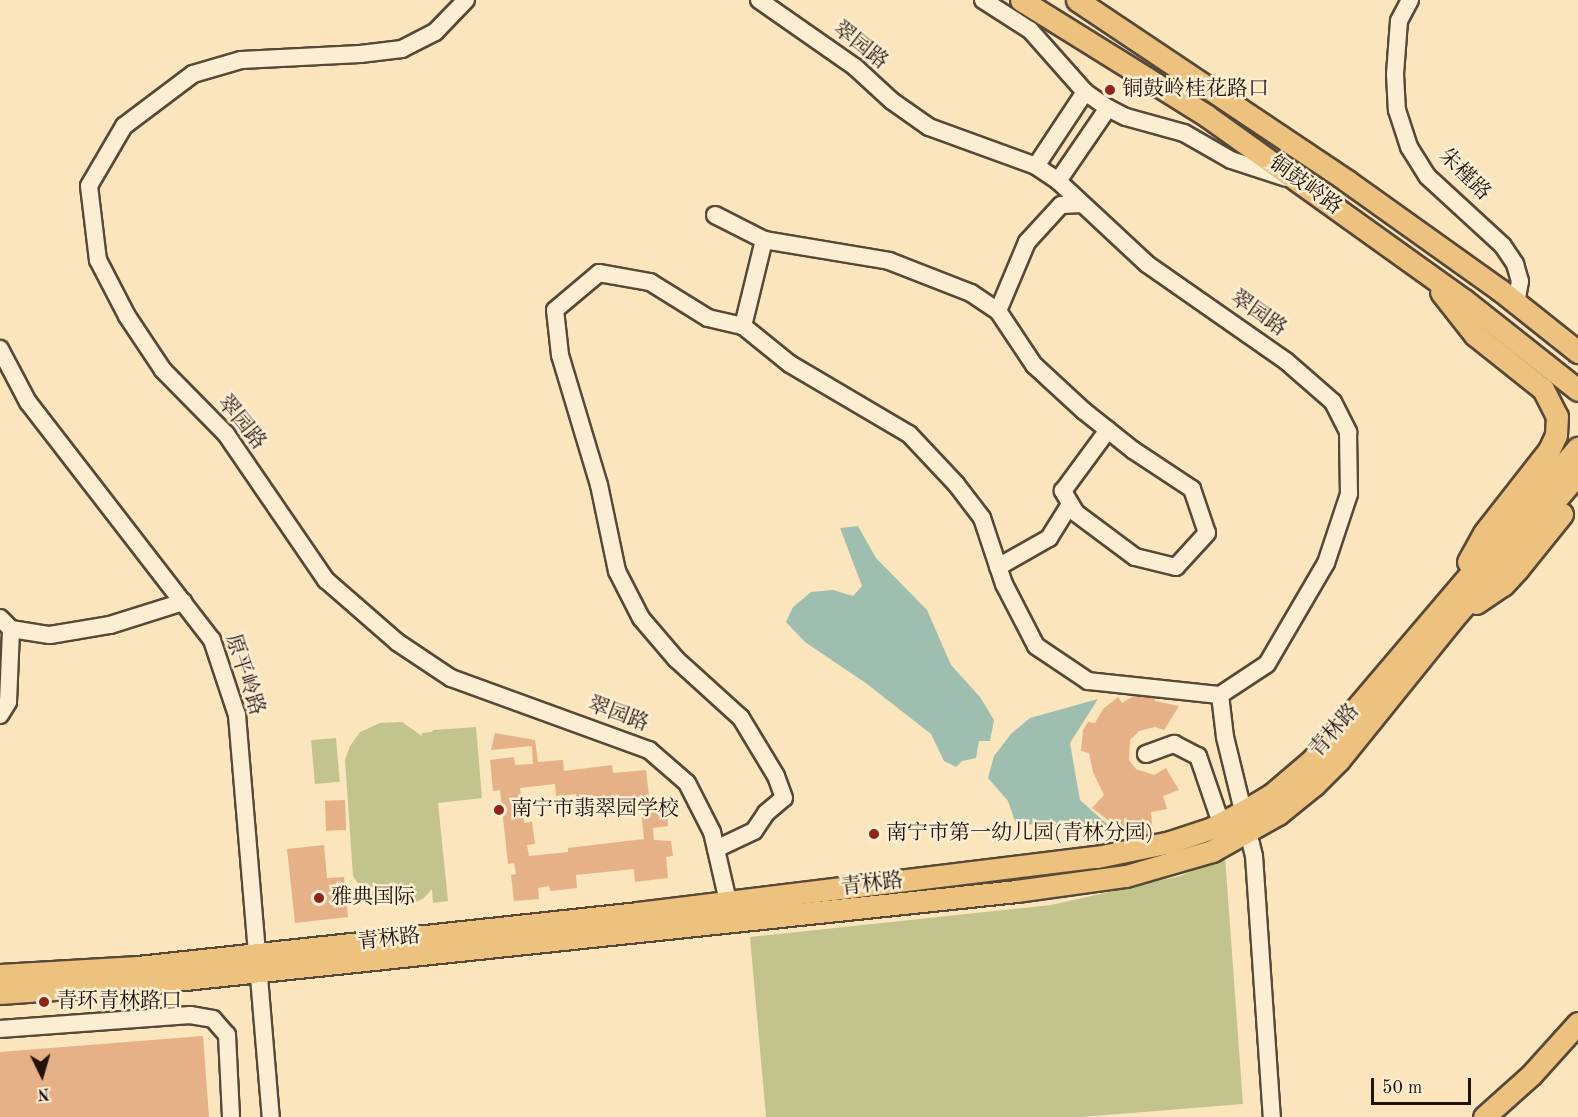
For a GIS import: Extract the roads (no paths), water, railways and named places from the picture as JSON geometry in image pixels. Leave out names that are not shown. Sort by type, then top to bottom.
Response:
[{"type":"main road","name":"铜鼓岭路","points":[[1021,0],[1207,116],[1426,273],[1545,361],[1578,390]]},
{"type":"main road","name":"铜鼓岭路","points":[[1077,0],[1347,181],[1516,303],[1578,352]]},
{"type":"main road","points":[[1426,273],[1475,335],[1543,389],[1557,416],[1554,443],[1484,533],[1449,600]]},
{"type":"main road","name":"青林路","points":[[0,993],[114,986],[260,962],[730,911],[1097,857],[1170,842],[1221,823],[1244,811],[1271,795],[1312,760],[1578,448]]},
{"type":"main road","name":"青林路","points":[[730,911],[1016,891],[1126,876],[1212,851],[1248,833],[1278,814],[1314,785],[1339,760],[1451,621],[1578,474]]},
{"type":"main road","points":[[1451,621],[1503,585],[1578,494]]},
{"type":"main road","name":"青林路","points":[[0,975],[260,962]]},
{"type":"main road","points":[[1484,1117],[1531,1075],[1578,1023]]},
{"type":"street","name":"翠园路","points":[[466,0],[435,32],[402,49],[360,54],[241,60],[192,75],[124,126],[89,186],[98,260],[127,316],[163,370],[226,434],[326,580],[397,642],[451,678],[649,750],[687,783],[712,832],[730,911]]},
{"type":"street","name":"翠园路","points":[[759,0],[855,67],[892,101],[928,126],[1036,166],[1058,181],[1147,264],[1286,361],[1333,402],[1348,432],[1349,494],[1326,563],[1267,664],[1220,695]]},
{"type":"street","points":[[983,0],[1030,30],[1085,92],[1108,108],[1126,117],[1184,133],[1232,160],[1299,182]]},
{"type":"street","name":"朱槿路","points":[[1410,0],[1399,21],[1395,74],[1397,110],[1410,147],[1427,176],[1503,246],[1515,264],[1520,281],[1516,303]]},
{"type":"street","points":[[1036,166],[1085,92]]},
{"type":"street","points":[[1058,181],[1108,108]]},
{"type":"street","points":[[998,311],[1027,242],[1061,205],[1082,204]]},
{"type":"street","points":[[715,215],[765,240],[889,261],[971,293],[998,311],[1034,365],[1108,430],[1192,489],[1207,533],[1176,567],[1135,557],[1076,513],[1063,491],[1108,430]]},
{"type":"street","points":[[743,326],[765,240]]},
{"type":"street","points":[[716,849],[754,831],[766,813],[784,798],[776,776],[741,718],[676,659],[648,626],[617,571],[599,485],[560,355],[555,310],[599,273],[650,282],[708,318],[743,326],[790,364],[909,434],[956,484],[982,518],[1004,584],[1036,646],[1088,681],[1220,695],[1225,737],[1254,856],[1272,1117]]},
{"type":"street","name":"原平岭路","points":[[0,349],[28,402],[212,640],[237,715],[260,962],[271,1117]]},
{"type":"street","points":[[998,567],[1049,538],[1070,504]]},
{"type":"street","points":[[0,715],[8,702],[6,624],[50,635],[110,625],[183,602]]},
{"type":"street","points":[[1146,754],[1174,744],[1198,756],[1221,823]]},
{"type":"street","points":[[0,1029],[190,1015],[213,1019],[227,1035],[231,1117]]},
{"type":"place","name":"铜鼓岭桂花路口","points":[[1110,90]]},
{"type":"place","name":"南宁市翡翠园学校","points":[[499,810]]},
{"type":"place","name":"南宁市第一幼儿园(青林分园)","points":[[874,834]]},
{"type":"place","name":"雅典国际","points":[[319,898]]},
{"type":"place","name":"青环青林路口","points":[[44,1002]]}]
